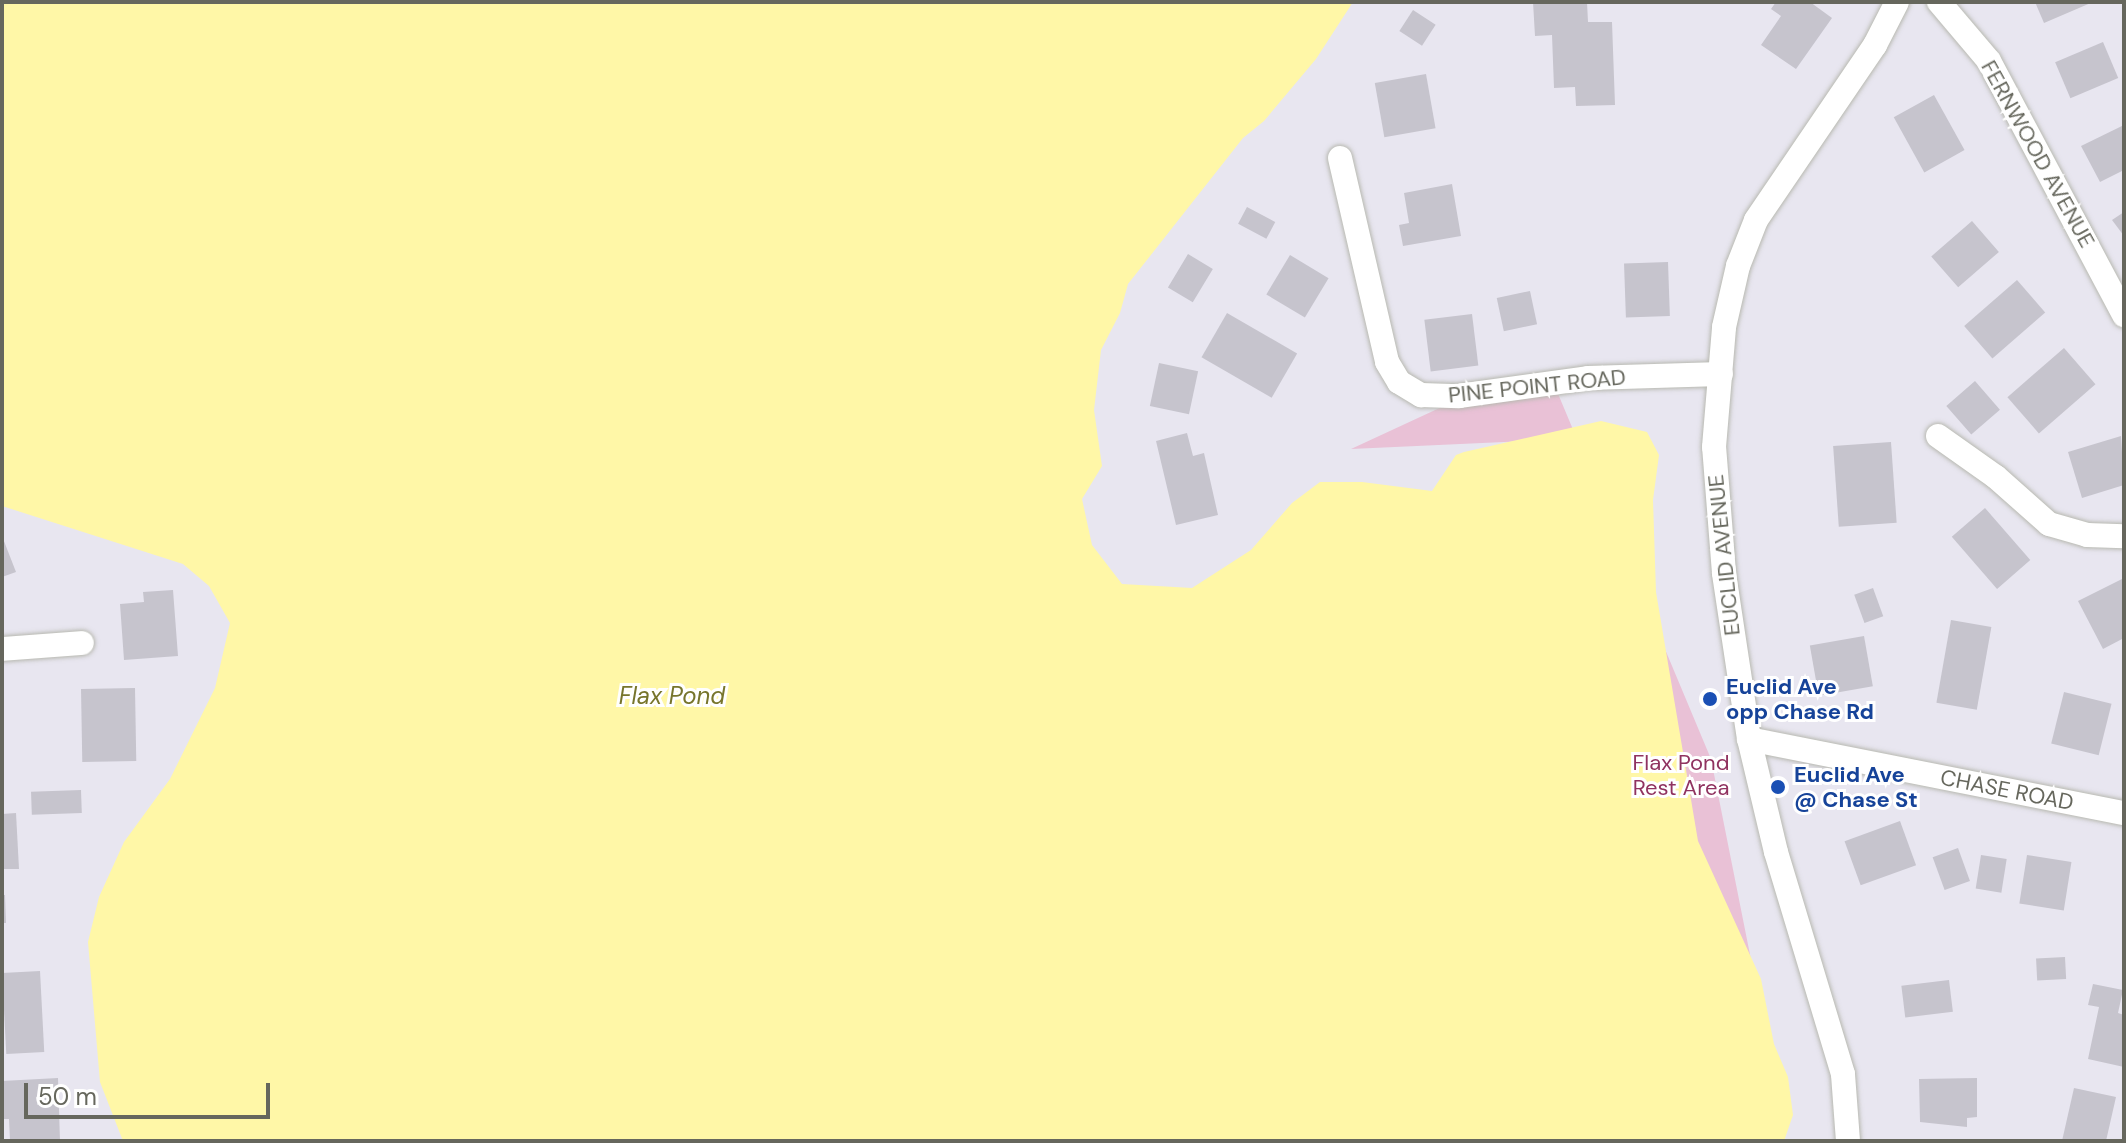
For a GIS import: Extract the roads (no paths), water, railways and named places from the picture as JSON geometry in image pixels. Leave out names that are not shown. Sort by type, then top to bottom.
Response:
[{"type":"street","name":"EUCLID AVENUE","points":[[1848,1141],[1843,1074],[1776,852],[1749,739],[1717,505],[1714,447],[1721,374],[1738,266],[1756,220],[1875,45],[1897,2]]},
{"type":"street","name":"FERNWOOD AVENUE","points":[[1939,2],[1989,61],[2124,315]]},
{"type":"street","name":"PINE POINT ROAD","points":[[1340,158],[1387,362],[1399,382],[1421,395],[1459,396],[1588,378],[1721,374]]},
{"type":"street","points":[[1938,436],[1996,477],[2049,524],[2087,535],[2124,536]]},
{"type":"street","points":[[2,649],[82,643]]},
{"type":"street","name":"CHASE ROAD","points":[[1749,739],[2124,813]]},
{"type":"water","name":"Flax Pond","points":[[2,2],[1353,2],[1316,59],[1264,121],[1243,138],[1128,284],[1120,313],[1101,350],[1094,410],[1102,466],[1082,499],[1092,545],[1122,584],[1192,588],[1251,550],[1292,503],[1320,482],[1362,482],[1432,491],[1456,455],[1464,452],[1601,421],[1647,432],[1659,455],[1653,500],[1656,592],[1698,841],[1761,979],[1774,1044],[1788,1077],[1793,1115],[1784,1141],[123,1141],[100,1082],[88,942],[99,897],[124,842],[170,779],[215,688],[230,623],[209,586],[183,564],[2,506]]},
{"type":"place","name":"Euclid Ave opp Chase Rd","points":[[1710,699]]},
{"type":"place","name":"Euclid Ave @ Chase St","points":[[1778,787]]},
{"type":"park label","name":"Flax Pond Rest Area","points":[[1681,774]]}]
